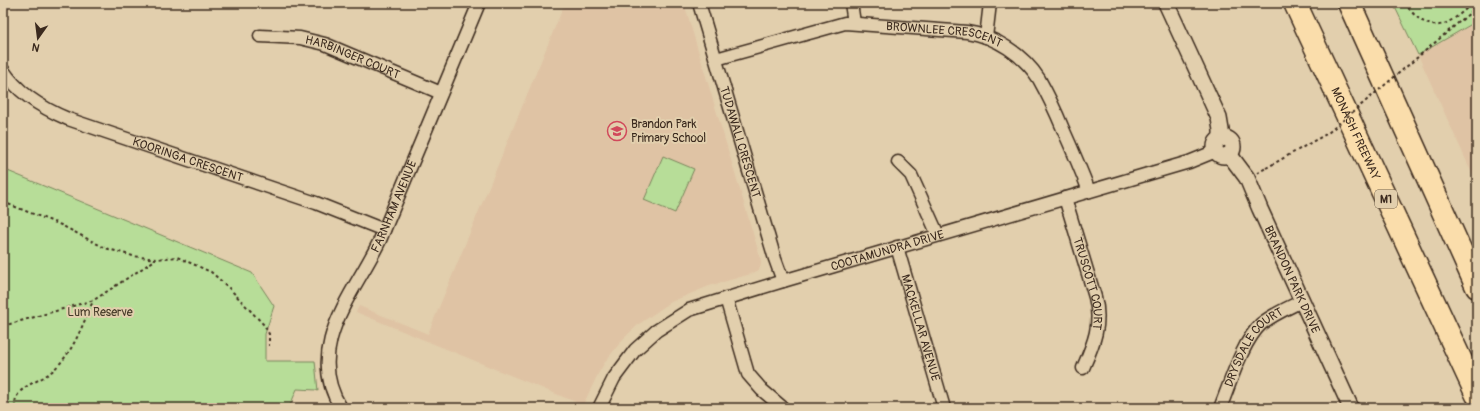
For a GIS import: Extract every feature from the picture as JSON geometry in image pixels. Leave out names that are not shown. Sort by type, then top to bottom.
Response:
[{"type":"highway","name":"MONASH FREEWAY","points":[[1295,3],[1477,395]]},
{"type":"highway","points":[[1348,3],[1477,287]]},
{"type":"street","name":"FARNHAM AVENUE","points":[[341,408],[336,401],[328,374],[327,362],[330,340],[346,301],[370,261],[384,230],[479,3]]},
{"type":"street","name":"TUDAWALI CRESCENT","points":[[699,3],[775,259],[783,281]]},
{"type":"street","points":[[851,3],[854,23]]},
{"type":"street","points":[[986,37],[990,3]]},
{"type":"street","name":"BRANDON PARK DRIVE","points":[[1166,3],[1219,118],[1222,130],[1222,148],[1247,178],[1351,408]]},
{"type":"street","name":"BROWNLEE CRESCENT","points":[[716,59],[839,24],[854,23],[967,32],[986,37],[1015,54],[1027,64],[1039,79],[1055,111],[1089,191]]},
{"type":"street","name":"HARBINGER COURT","points":[[260,36],[300,38],[325,44],[441,93]]},
{"type":"street","name":"KOORINGA CRESCENT","points":[[3,70],[15,84],[35,102],[68,119],[316,203],[384,230]]},
{"type":"street","name":"COOTAMUNDRA DRIVE","points":[[599,408],[614,378],[627,360],[645,341],[666,324],[689,310],[897,247],[1189,162],[1222,148]]},
{"type":"street","points":[[898,162],[911,175],[938,235]]},
{"type":"street","name":"TRUSCOTT COURT","points":[[1065,198],[1099,312],[1096,332],[1083,368]]},
{"type":"street","name":"MACKELLAR AVENUE","points":[[897,247],[944,408]]},
{"type":"street","points":[[726,298],[748,374],[762,390],[783,408]]},
{"type":"street","name":"DRYSDALE COURT","points":[[1220,408],[1246,345],[1255,331],[1268,319],[1302,301]]},
{"type":"path","points":[[1405,3],[1415,17],[1423,23],[1432,25],[1441,25],[1449,22],[1472,3]]},
{"type":"path","points":[[1266,168],[1328,133],[1477,7]]},
{"type":"path","points":[[3,202],[61,225],[106,248],[133,256],[156,259],[177,257],[211,272],[230,289],[264,325],[269,334],[269,346]]},
{"type":"path","points":[[3,326],[94,300],[156,259]]},
{"type":"path","points":[[15,408],[14,401],[18,392],[51,372],[67,354],[77,339],[94,300]]},
{"type":"shaded area","name":"Brandon Park Primary School","points":[[565,3],[684,3],[761,260],[759,270],[751,274],[709,286],[671,302],[639,324],[623,339],[605,362],[583,405],[356,312],[359,306],[428,334]]},
{"type":"shaded area","points":[[1477,21],[1477,184],[1418,55]]},
{"type":"green space","points":[[1393,3],[1477,3],[1477,21],[1418,55]]},
{"type":"green space","points":[[663,156],[694,169],[675,213],[644,200]]},
{"type":"green space","name":"Lum Reserve","points":[[3,169],[252,273],[274,306],[265,334],[265,361],[315,361],[318,391],[297,389],[289,408],[3,408]]},
{"type":"place","name":"Brandon Park Primary School","points":[[617,131]]}]
